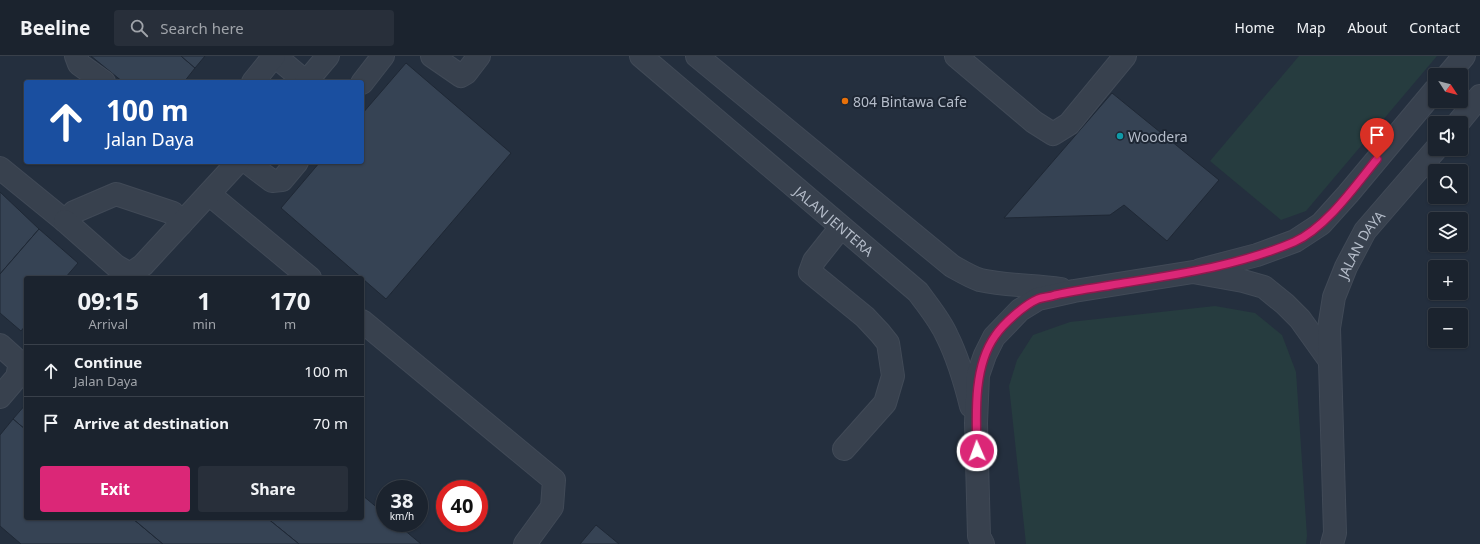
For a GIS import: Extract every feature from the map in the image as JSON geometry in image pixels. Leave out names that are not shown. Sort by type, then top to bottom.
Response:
[{"type":"street","points":[[76,56],[79,64],[101,80]]},
{"type":"street","points":[[255,80],[275,56],[304,80]]},
{"type":"street","points":[[308,80],[328,56]]},
{"type":"street","points":[[364,80],[383,56]]},
{"type":"street","points":[[432,56],[461,76],[466,73],[479,56]]},
{"type":"street","name":"JALAN JENTERA","points":[[641,56],[918,292],[947,335],[964,380],[976,422]]},
{"type":"street","points":[[697,56],[952,266],[978,279],[998,283],[1038,286],[1074,291]]},
{"type":"street","points":[[956,56],[1034,122],[1052,134],[1069,124],[1125,56]]},
{"type":"street","points":[[1454,68],[1464,56]]},
{"type":"street","points":[[1464,116],[1480,96]]},
{"type":"street","points":[[980,541],[976,422],[978,375],[985,355],[994,337],[1020,310],[1038,299],[1074,291],[1194,272],[1257,255],[1295,241],[1321,224],[1428,98]]},
{"type":"street","name":"JALAN DAYA","points":[[1335,540],[1329,328],[1334,297],[1346,267],[1365,231],[1430,156]]},
{"type":"street","points":[[0,168],[65,221],[116,266],[130,274],[143,265],[236,164]]},
{"type":"street","points":[[250,164],[272,181],[282,180],[295,164]]},
{"type":"street","points":[[65,221],[74,212],[116,194],[173,212],[181,224]]},
{"type":"street","points":[[209,194],[308,276]]},
{"type":"street","points":[[841,227],[814,261],[810,272],[865,317],[888,343],[893,376],[886,404],[844,449]]},
{"type":"street","points":[[1194,272],[1243,281],[1264,287],[1285,304],[1300,319],[1330,360]]},
{"type":"street","points":[[364,323],[554,480],[552,507],[525,544]]},
{"type":"street","points":[[0,345],[20,364],[17,377],[0,397]]},
{"type":"green space","points":[[1299,56],[1437,56],[1306,211],[1281,220],[1210,161]]},
{"type":"green space","points":[[1215,306],[1255,313],[1282,335],[1296,372],[1307,536],[1306,544],[1026,544],[1009,386],[1017,360],[1033,335],[1070,322]]},
{"type":"building","points":[[91,56],[181,56],[195,68],[186,80],[121,80]]},
{"type":"building","points":[[181,56],[205,56],[195,68]]},
{"type":"building","points":[[406,63],[511,153],[386,299],[364,280],[364,276],[359,276],[281,208],[318,164],[364,164],[364,112]]},
{"type":"building","name":"Woodera","points":[[1112,93],[1219,180],[1167,241],[1124,205],[1110,215],[1004,218]]},
{"type":"building","points":[[0,192],[39,229],[0,274]]},
{"type":"building","points":[[39,229],[78,263],[67,276],[24,276],[24,327],[21,331],[0,313],[0,274]]},
{"type":"building","points":[[24,406],[24,428],[13,419]]},
{"type":"building","points":[[13,419],[24,428],[24,520],[134,520],[163,544],[21,544],[0,526],[0,435]]},
{"type":"building","points":[[364,497],[376,507],[376,532],[407,532],[421,544],[299,544],[269,520],[364,520]]},
{"type":"building","points":[[134,520],[269,520],[299,544],[163,544]]},
{"type":"building","points":[[596,525],[619,544],[580,544]]},
{"type":"place","name":"804 Bintawa Cafe","points":[[845,101]]},
{"type":"place","name":"Woodera","points":[[1120,136]]},
{"type":"route","points":[[977,451],[976,422],[978,375],[985,355],[994,337],[1020,310],[1038,299],[1074,291],[1194,272],[1257,255],[1295,241],[1321,224],[1377,159]]}]
